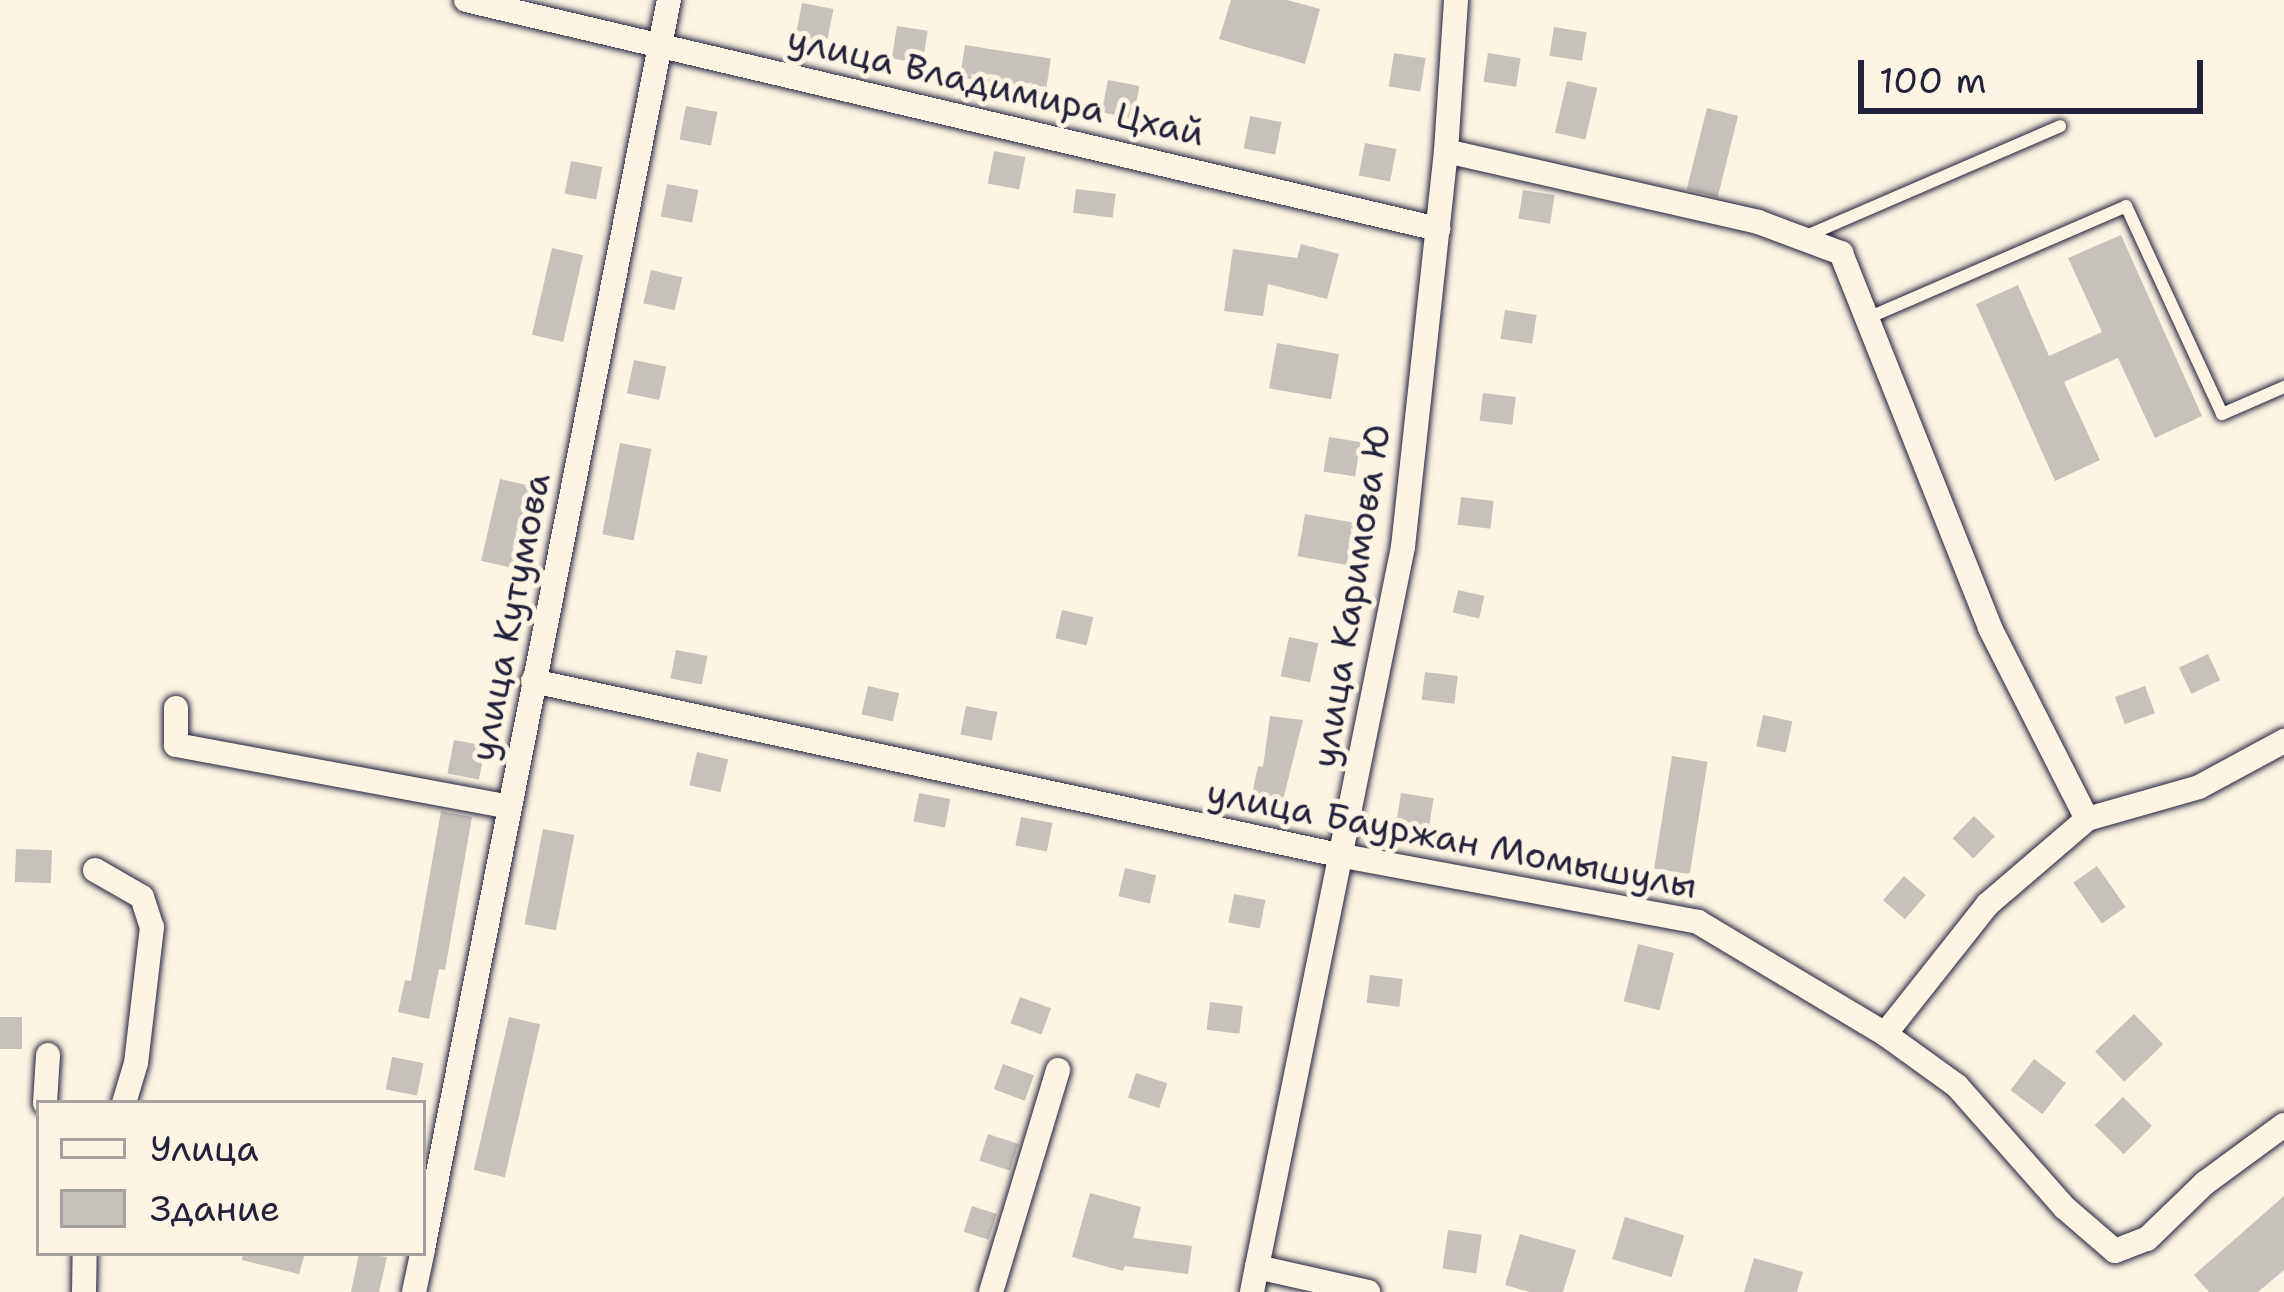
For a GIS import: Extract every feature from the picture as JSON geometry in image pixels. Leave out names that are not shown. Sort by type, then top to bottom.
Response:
[{"type":"street","name":"улица Владимира Цхай","points":[[466,0],[1438,229]]},
{"type":"street","name":"улица Кутумова","points":[[426,1236],[670,0]]},
{"type":"street","name":"улица Каримова Ю","points":[[1368,1292],[1255,1280],[1403,547],[1446,151],[1456,0]]},
{"type":"street","points":[[1446,151],[1804,237],[1841,253],[1990,628],[2087,819]]},
{"type":"street","name":"улица Бауржан Момышулы","points":[[533,681],[1343,856],[1698,922],[1885,1034],[1957,1086],[2066,1208],[2115,1251],[2146,1239],[2205,1183],[2284,1125]]},
{"type":"street","points":[[176,708],[176,745],[509,807]]},
{"type":"street","points":[[1885,1034],[1988,904],[2087,819],[2199,787],[2284,742]]},
{"type":"street","points":[[95,870],[142,897],[152,927],[136,1063],[125,1100]]},
{"type":"street","points":[[44,1100],[48,1055]]},
{"type":"street","points":[[991,1292],[1058,1070]]},
{"type":"street","points":[[84,1292],[86,1256]]},
{"type":"street","name":"улица Кутумова","points":[[414,1292],[422,1256]]},
{"type":"lane","points":[[1804,237],[2060,126]]},
{"type":"lane","points":[[1870,317],[2126,206],[2222,415],[2284,387]]},
{"type":"building","points":[[1231,0],[1287,0],[1320,9],[1305,64],[1219,39]]},
{"type":"building","points":[[802,3],[833,9],[827,42],[796,36]]},
{"type":"building","points":[[897,26],[928,31],[922,63],[892,59]]},
{"type":"building","points":[[1554,27],[1587,32],[1582,61],[1549,56]]},
{"type":"building","points":[[965,45],[1051,59],[1046,91],[960,78]]},
{"type":"building","points":[[1394,53],[1426,58],[1420,92],[1389,87]]},
{"type":"building","points":[[1488,53],[1521,58],[1516,87],[1483,82]]},
{"type":"building","points":[[1108,80],[1139,86],[1133,118],[1102,112]]},
{"type":"building","points":[[1567,81],[1597,88],[1585,140],[1555,133]]},
{"type":"building","points":[[686,106],[717,112],[711,145],[680,139]]},
{"type":"building","points":[[1707,108],[1738,116],[1718,197],[1687,190]]},
{"type":"building","points":[[1250,116],[1281,122],[1275,154],[1244,148]]},
{"type":"building","points":[[1365,143],[1396,149],[1390,181],[1359,175]]},
{"type":"building","points":[[994,151],[1025,157],[1019,189],[988,183]]},
{"type":"building","points":[[571,161],[602,167],[596,199],[565,193]]},
{"type":"building","points":[[667,184],[698,190],[692,222],[661,216]]},
{"type":"building","points":[[1076,189],[1116,194],[1113,218],[1073,213]]},
{"type":"building","points":[[1523,190],[1555,195],[1550,224],[1518,219]]},
{"type":"building","points":[[2121,235],[2202,416],[2155,438],[2118,358],[2064,382],[2100,460],[2055,481],[1976,304],[2018,285],[2049,356],[2102,332],[2068,258]]},
{"type":"building","points":[[1301,244],[1339,254],[1327,299],[1268,284],[1263,316],[1224,311],[1233,249],[1297,258]]},
{"type":"building","points":[[552,248],[583,255],[563,342],[532,335]]},
{"type":"building","points":[[651,270],[682,277],[675,310],[643,303]]},
{"type":"building","points":[[1505,310],[1537,315],[1532,344],[1500,339]]},
{"type":"building","points":[[1277,343],[1339,354],[1331,399],[1269,388]]},
{"type":"building","points":[[634,360],[666,367],[659,400],[627,393]]},
{"type":"building","points":[[1483,393],[1516,397],[1512,425],[1480,421]]},
{"type":"building","points":[[1329,437],[1361,442],[1355,477],[1324,472]]},
{"type":"building","points":[[620,443],[651,449],[634,540],[602,534]]},
{"type":"building","points":[[500,479],[531,486],[512,568],[481,561]]},
{"type":"building","points":[[1461,497],[1494,501],[1490,529],[1458,525]]},
{"type":"building","points":[[1305,514],[1354,523],[1347,565],[1298,556]]},
{"type":"building","points":[[1458,590],[1484,596],[1479,618],[1453,612]]},
{"type":"building","points":[[1062,610],[1093,617],[1087,645],[1055,638]]},
{"type":"building","points":[[1289,637],[1318,643],[1310,682],[1281,676]]},
{"type":"building","points":[[676,650],[707,656],[702,685],[670,678]]},
{"type":"building","points":[[2208,654],[2220,680],[2191,694],[2179,668]]},
{"type":"building","points":[[1425,672],[1458,676],[1454,704],[1422,700]]},
{"type":"building","points":[[868,686],[899,693],[893,721],[861,714]]},
{"type":"building","points":[[2145,686],[2155,713],[2125,724],[2115,697]]},
{"type":"building","points":[[966,706],[997,712],[992,741],[960,734]]},
{"type":"building","points":[[1763,715],[1792,721],[1786,753],[1756,746]]},
{"type":"building","points":[[1270,716],[1303,720],[1283,800],[1252,794],[1258,766],[1263,767]]},
{"type":"building","points":[[454,740],[485,746],[479,779],[448,773]]},
{"type":"building","points":[[697,752],[728,759],[721,792],[689,785]]},
{"type":"building","points":[[1672,756],[1708,762],[1690,874],[1654,869]]},
{"type":"building","points":[[919,793],[950,799],[945,828],[913,821]]},
{"type":"building","points":[[1401,793],[1434,798],[1429,826],[1397,821]]},
{"type":"building","points":[[441,811],[472,817],[445,970],[439,969],[429,1019],[398,1012],[405,980],[411,981]]},
{"type":"building","points":[[1974,816],[1995,836],[1973,858],[1952,838]]},
{"type":"building","points":[[1021,817],[1052,823],[1047,852],[1015,845]]},
{"type":"building","points":[[543,829],[574,835],[556,930],[524,924]]},
{"type":"building","points":[[16,849],[52,850],[51,883],[15,882]]},
{"type":"building","points":[[2097,866],[2126,907],[2102,924],[2073,883]]},
{"type":"building","points":[[1125,868],[1156,875],[1150,903],[1118,896]]},
{"type":"building","points":[[1904,876],[1926,895],[1905,919],[1883,900]]},
{"type":"building","points":[[1234,894],[1265,900],[1260,929],[1228,922]]},
{"type":"building","points":[[1638,944],[1674,953],[1660,1010],[1624,1001]]},
{"type":"building","points":[[1370,975],[1403,979],[1399,1007],[1367,1003]]},
{"type":"building","points":[[1020,997],[1051,1008],[1041,1035],[1010,1023]]},
{"type":"building","points":[[1210,1002],[1243,1006],[1239,1034],[1207,1030]]},
{"type":"building","points":[[2134,1014],[2163,1044],[2124,1082],[2095,1052]]},
{"type":"building","points":[[0,1017],[22,1017],[22,1049],[0,1049]]},
{"type":"building","points":[[509,1017],[540,1024],[505,1177],[474,1170]]},
{"type":"building","points":[[392,1057],[423,1063],[417,1095],[386,1089]]},
{"type":"building","points":[[2034,1059],[2066,1083],[2042,1114],[2011,1090]]},
{"type":"building","points":[[1003,1064],[1034,1075],[1025,1101],[994,1089]]},
{"type":"building","points":[[1136,1073],[1167,1083],[1159,1108],[1128,1098]]},
{"type":"building","points":[[2123,1097],[2152,1126],[2124,1154],[2095,1125]]},
{"type":"building","points":[[988,1134],[1018,1144],[1010,1171],[979,1161]]},
{"type":"building","points":[[1090,1193],[1141,1207],[1133,1238],[1192,1246],[1188,1274],[1125,1266],[1123,1271],[1072,1257]]},
{"type":"building","points":[[2284,1196],[2284,1270],[2258,1292],[2209,1292],[2194,1275]]},
{"type":"building","points":[[972,1206],[997,1214],[988,1240],[964,1232]]},
{"type":"building","points":[[1625,1217],[1684,1235],[1671,1277],[1612,1259]]},
{"type":"building","points":[[1448,1230],[1482,1235],[1476,1273],[1443,1269]]},
{"type":"building","points":[[1520,1234],[1576,1250],[1563,1292],[1530,1292],[1505,1285]]},
{"type":"building","points":[[243,1256],[304,1256],[299,1274],[242,1260]]},
{"type":"building","points":[[358,1256],[387,1257],[379,1292],[351,1292]]},
{"type":"building","points":[[1754,1258],[1803,1272],[1797,1292],[1744,1292]]}]
